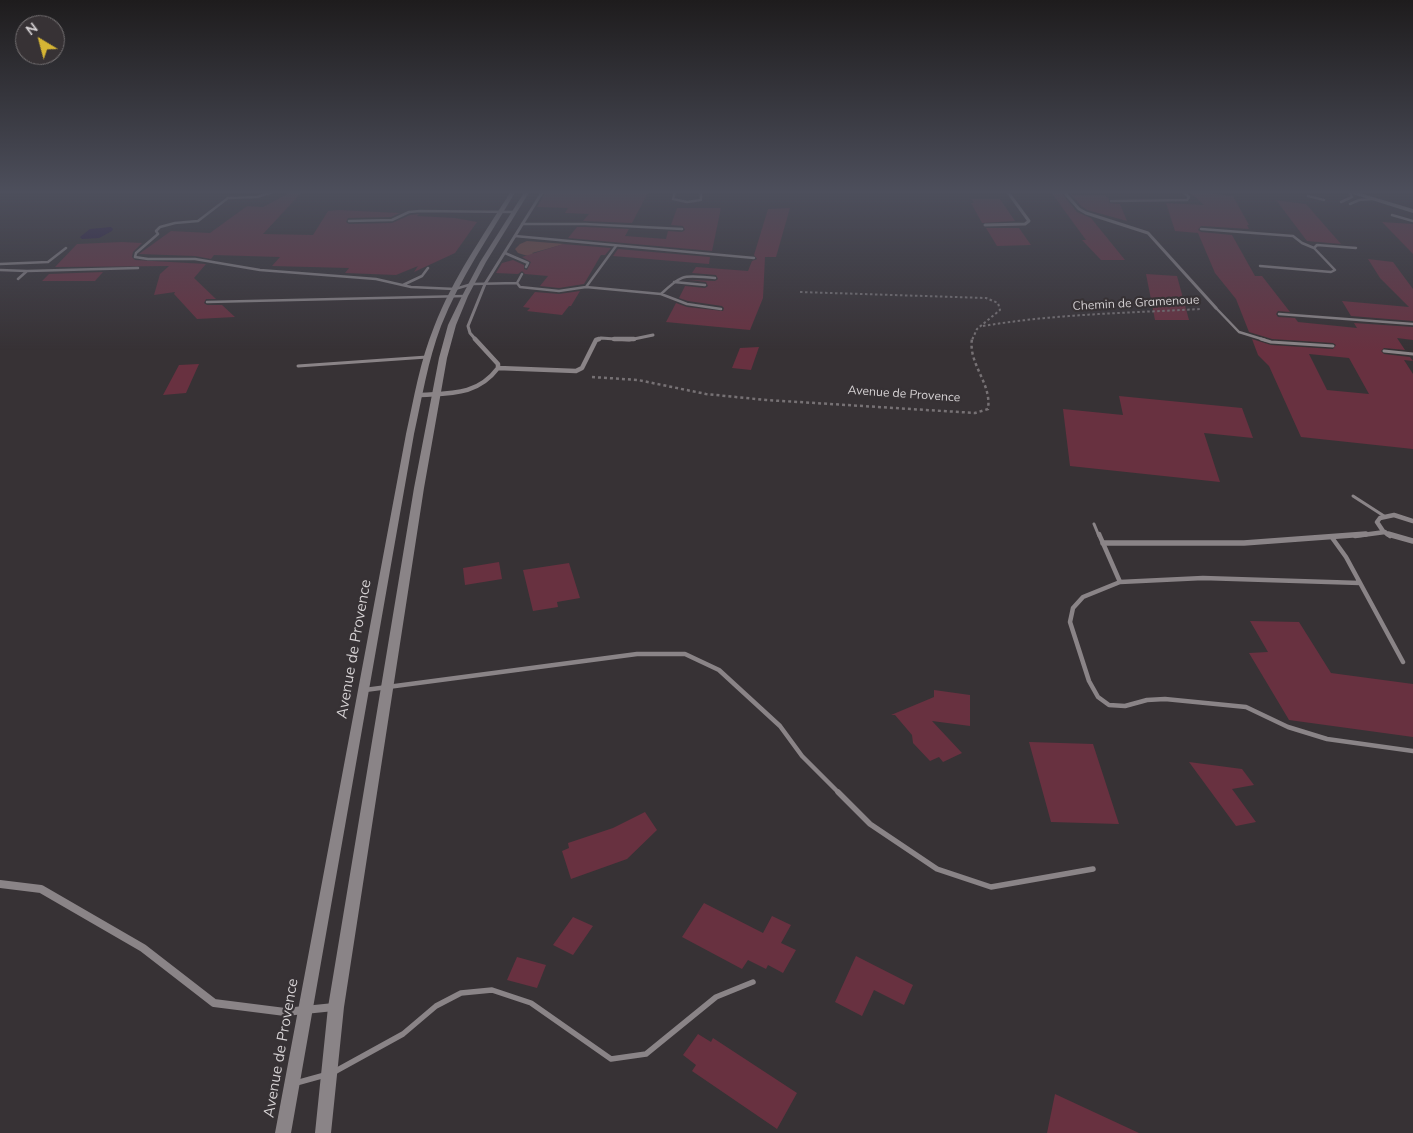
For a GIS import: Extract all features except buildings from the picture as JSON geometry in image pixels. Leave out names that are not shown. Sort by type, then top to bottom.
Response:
[{"type":"main road","name":"Avenue de Provence","points":[[283,1133],[418,395],[427,357],[453,293],[483,244]]},
{"type":"main road","points":[[323,1133],[336,1007],[419,488],[437,393],[452,325],[465,296],[494,244]]},
{"type":"street","points":[[418,395],[459,392],[482,385],[491,380],[498,368],[498,364],[470,333],[468,326],[485,284],[510,244]]},
{"type":"street","name":"Chemin de Gramenoue","points":[[1158,244],[1216,308]]},
{"type":"street","points":[[498,368],[576,371],[582,368],[596,340],[600,338],[629,340],[653,334]]},
{"type":"street","points":[[1412,542],[1393,537],[1385,532],[1377,522],[1379,518],[1384,516],[1401,516],[1413,521]]},
{"type":"street","points":[[1103,543],[1243,544],[1333,539],[1385,532]]},
{"type":"street","points":[[0,884],[41,889],[143,948],[214,1003],[285,1012],[304,1012],[336,1007]]},
{"type":"lane","points":[[147,244],[134,257],[148,259],[194,259],[260,270],[376,279],[465,296]]},
{"type":"lane","points":[[595,244],[754,258]]},
{"type":"lane","points":[[1260,266],[1331,272],[1335,270],[1314,248],[1304,244]]},
{"type":"lane","points":[[1314,248],[1317,245],[1356,248]]},
{"type":"lane","points":[[586,287],[616,246]]},
{"type":"lane","points":[[0,264],[48,262],[66,248]]},
{"type":"lane","points":[[505,253],[528,263],[526,267]]},
{"type":"lane","points":[[0,270],[27,272],[51,269],[138,268]]},
{"type":"lane","points":[[403,285],[422,276],[428,268]]},
{"type":"lane","points":[[18,279],[27,272]]},
{"type":"lane","points":[[517,283],[522,274]]},
{"type":"lane","points":[[661,294],[678,278],[687,276],[715,278]]},
{"type":"lane","points":[[674,282],[705,285]]},
{"type":"lane","points":[[207,302],[453,293],[472,284],[517,283],[520,287],[558,291],[586,287],[661,294],[687,304],[722,309]]},
{"type":"lane","points":[[1216,308],[1239,332],[1271,342],[1333,346]]},
{"type":"lane","points":[[1279,314],[1413,324]]},
{"type":"lane","points":[[1384,351],[1413,354]]},
{"type":"lane","points":[[298,366],[427,357]]},
{"type":"lane","points":[[1353,496],[1384,516]]},
{"type":"lane","points":[[1094,524],[1120,582]]},
{"type":"lane","points":[[1333,539],[1346,556],[1403,662]]},
{"type":"lane","points":[[1360,583],[1203,578],[1120,582],[1083,597],[1073,608],[1070,622],[1089,681],[1098,697],[1109,705],[1125,706],[1147,700],[1165,698],[1246,707],[1288,727],[1327,740],[1413,751]]},
{"type":"lane","points":[[363,690],[637,654],[686,654],[719,670],[780,726],[802,756],[870,824],[937,869],[991,887],[1093,868]]},
{"type":"lane","points":[[291,1084],[329,1074],[403,1034],[436,1006],[462,993],[492,990],[530,1003],[611,1059],[646,1054],[716,997],[753,982]]},
{"type":"path","points":[[800,292],[986,298],[998,303],[1000,310],[994,317],[978,327]]},
{"type":"path","name":"Chemin de Gramenoue","points":[[978,327],[1025,319],[1216,308]]},
{"type":"path","name":"Avenue de Provence","points":[[585,376],[638,380],[706,394],[766,400],[975,414],[988,409],[990,403],[989,391],[971,351],[972,338],[978,327]]},
{"type":"shaded area","points":[[520,244],[565,244],[532,253],[544,261],[518,253],[515,249]]}]
